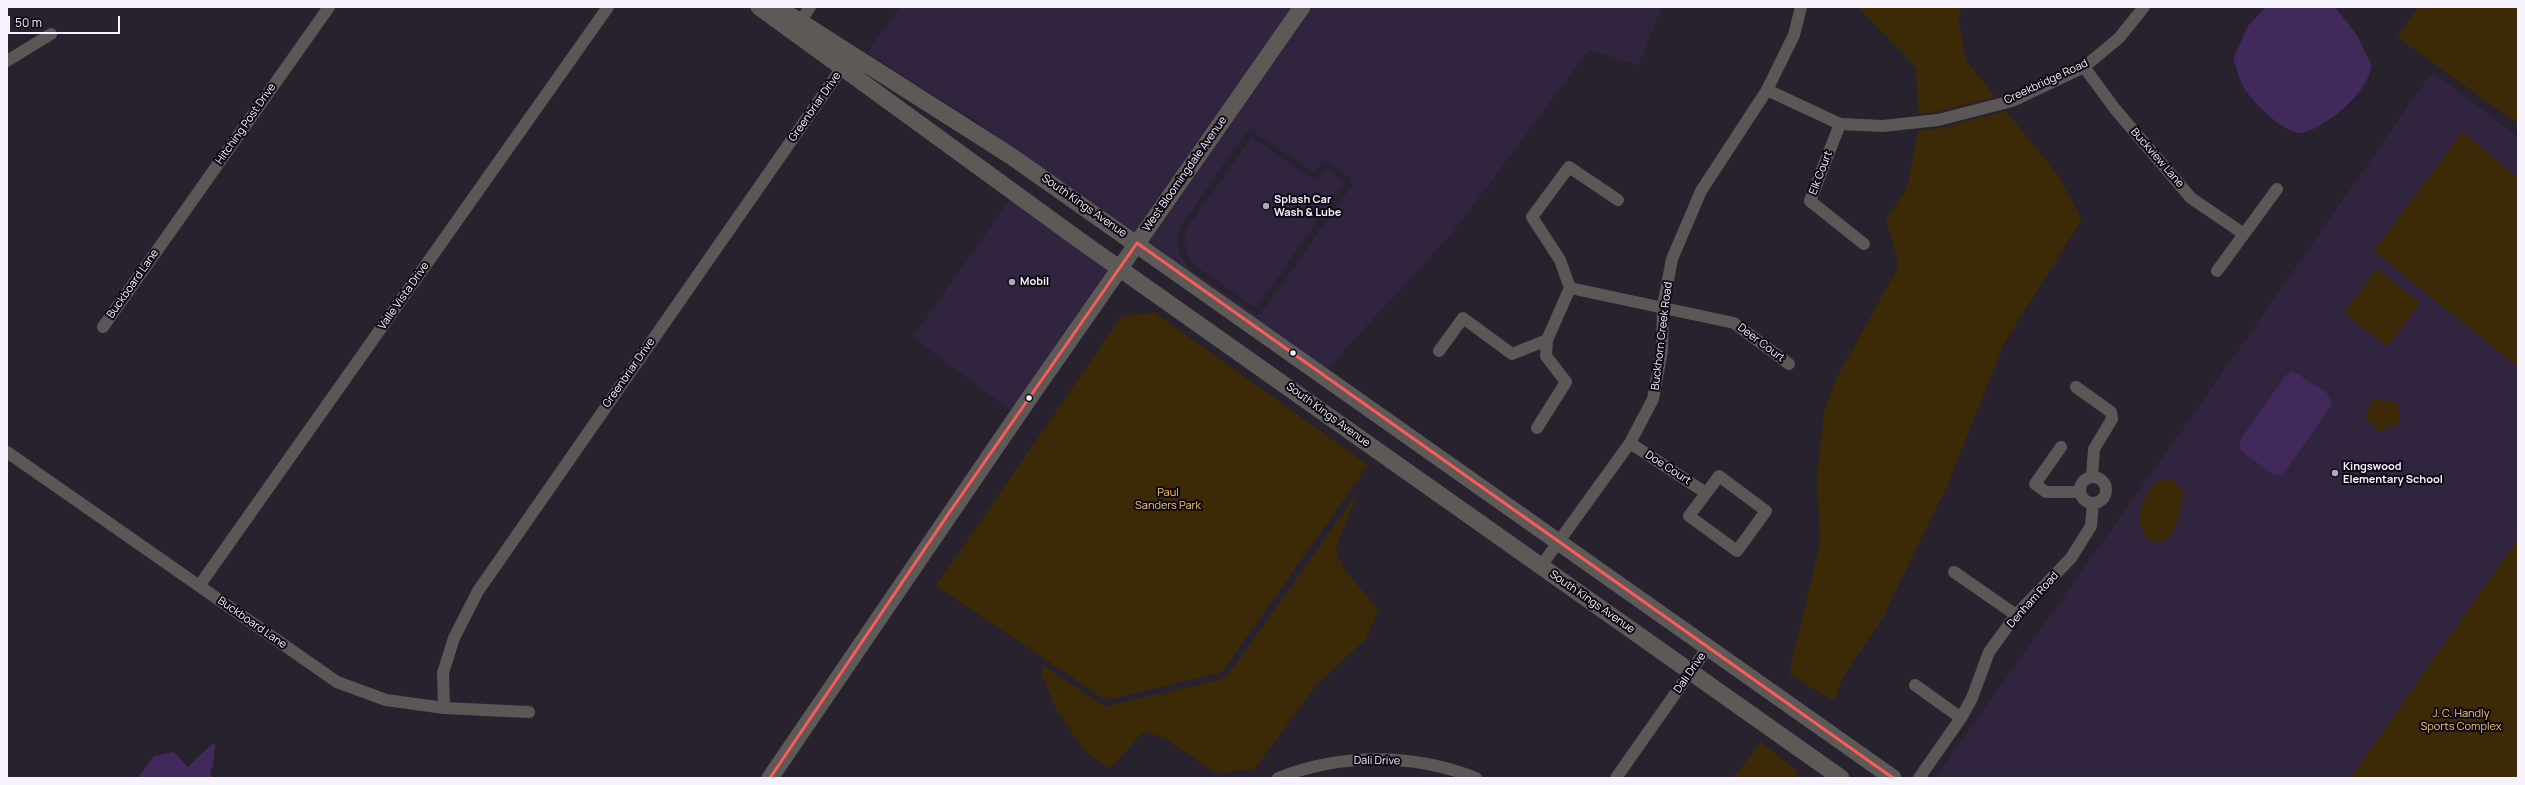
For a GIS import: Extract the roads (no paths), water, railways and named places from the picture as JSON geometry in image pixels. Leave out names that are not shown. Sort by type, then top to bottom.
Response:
[{"type":"main road","name":"South Kings Avenue","points":[[758,7],[795,21],[852,53],[970,127],[1137,243],[1893,778]]},
{"type":"main road","name":"South Kings Avenue","points":[[778,7],[795,21],[842,67],[1120,267],[1841,778]]},
{"type":"main road","name":"West Bloomingdale Avenue","points":[[770,778],[949,513],[1302,7]]},
{"type":"street","name":"Hitching Post Drive","points":[[163,241],[329,7]]},
{"type":"street","name":"Valle Vista Drive","points":[[199,586],[608,7]]},
{"type":"street","points":[[795,21],[810,7]]},
{"type":"street","name":"Buckhorn Creek Road","points":[[1541,566],[1630,443],[1654,399],[1662,351],[1663,306],[1672,259],[1701,191],[1767,90],[1794,35],[1801,7]]},
{"type":"street","name":"Creekbridge Road","points":[[1767,90],[1840,124],[1883,126],[1938,120],[2012,101],[2084,67],[2119,38],[2144,7]]},
{"type":"street","points":[[7,61],[51,34]]},
{"type":"street","name":"Greenbriar Drive","points":[[444,708],[443,672],[454,638],[478,591],[852,53]]},
{"type":"street","name":"Buckview Lane","points":[[2084,67],[2115,109],[2191,198],[2244,234]]},
{"type":"street","name":"Elk Court","points":[[1840,124],[1810,201],[1864,244]]},
{"type":"street","points":[[1537,428],[1566,382],[1546,356],[1547,340],[1570,288],[1560,260],[1532,217],[1569,167],[1618,200]]},
{"type":"street","points":[[2218,271],[2277,189]]},
{"type":"street","name":"Buckboard Lane","points":[[103,327],[163,241]]},
{"type":"street","name":"Deer Court","points":[[1570,288],[1663,306],[1734,323],[1789,364]]},
{"type":"street","points":[[1440,351],[1463,318],[1512,354],[1547,340]]},
{"type":"street","points":[[2076,387],[2111,412],[2112,419],[2094,449],[2092,477]]},
{"type":"street","name":"Doe Court","points":[[1630,443],[1706,494]]},
{"type":"street","points":[[2060,447],[2035,484],[2046,492],[2080,492]]},
{"type":"street","name":"Buckboard Lane","points":[[7,452],[337,682],[386,700],[444,708],[529,712]]},
{"type":"street","points":[[1719,476],[1766,511],[1737,551],[1689,516],[1706,494],[1719,476]]},
{"type":"street","points":[[2092,477],[2102,480],[2107,487],[2103,499],[2093,503],[2083,498],[2080,492],[2083,482],[2092,477]]},
{"type":"street","name":"Denham Road","points":[[1919,778],[1961,718],[1972,698],[1989,652],[2016,615],[2071,558],[2091,526],[2093,503]]},
{"type":"street","points":[[1954,572],[2016,615]]},
{"type":"street","name":"Dali Drive","points":[[1616,778],[1708,647]]},
{"type":"street","points":[[1915,685],[1961,718]]},
{"type":"street","name":"Dali Drive","points":[[1278,778],[1323,764],[1379,758],[1440,767],[1476,778]]},
{"type":"place","name":"Splash Car Wash & Lube","points":[[1266,206]]},
{"type":"place","name":"Mobil","points":[[1012,282]]},
{"type":"place","name":"Kingswood Elementary School","points":[[2335,473]]},
{"type":"park label","name":"Paul Sanders Park","points":[[1168,499]]},
{"type":"park label","name":"J. C. Handly Sports Complex","points":[[2461,720]]}]
